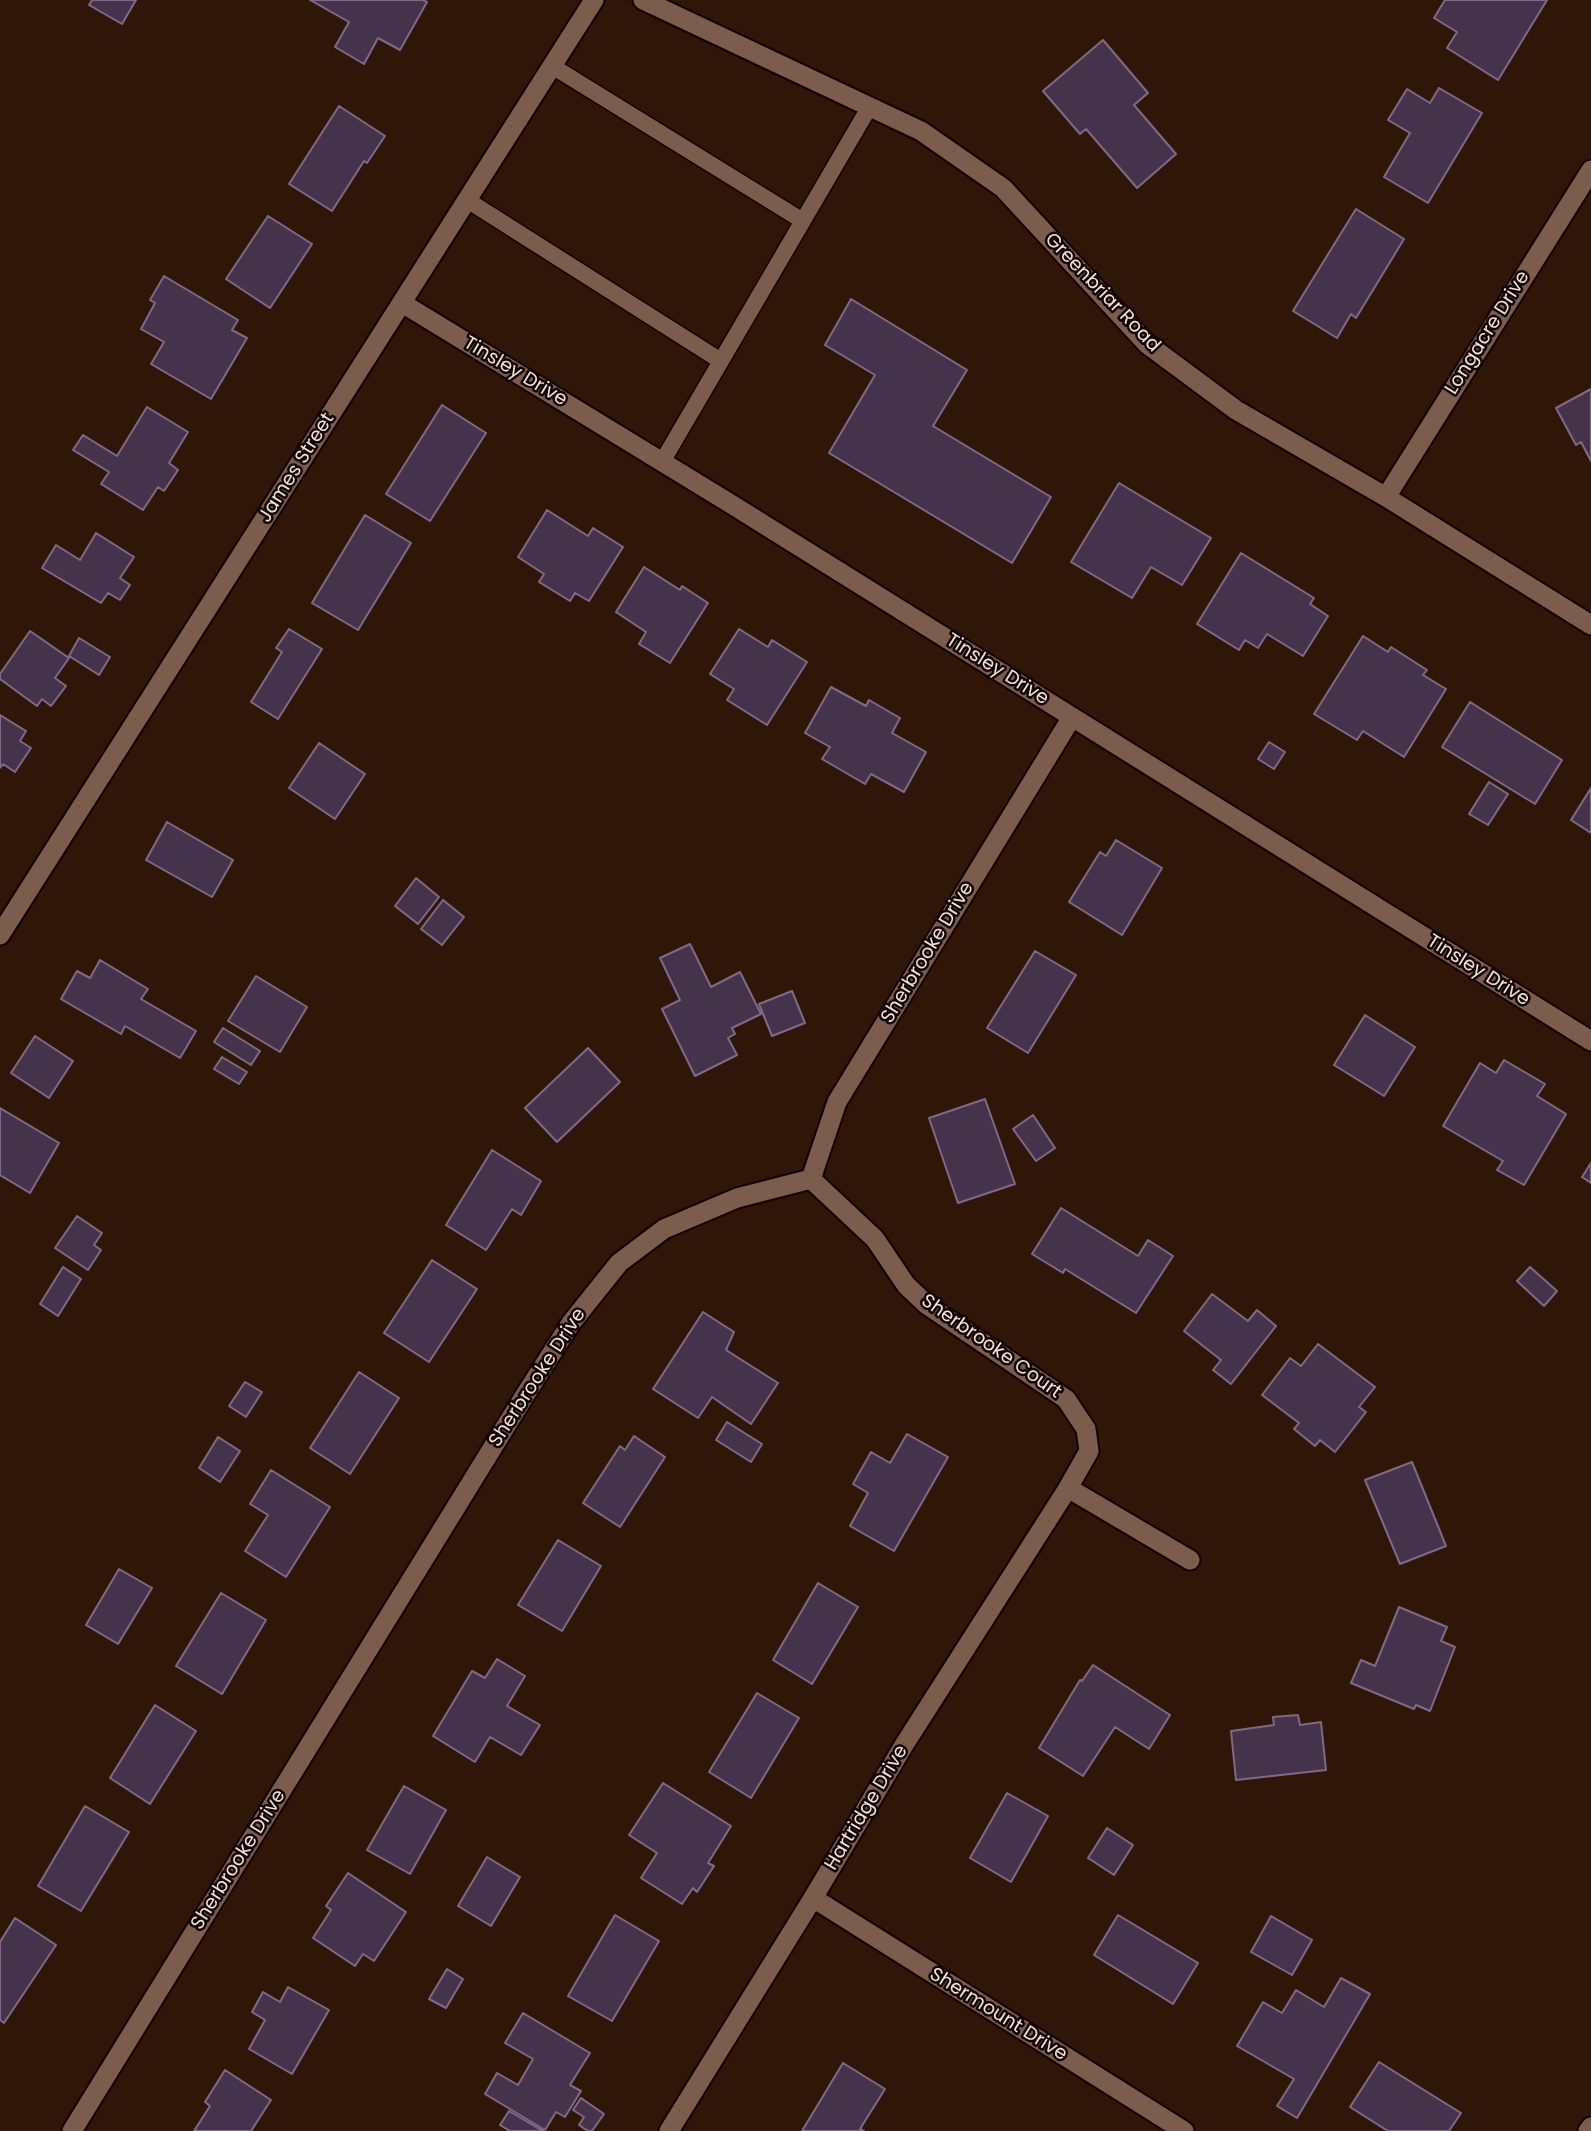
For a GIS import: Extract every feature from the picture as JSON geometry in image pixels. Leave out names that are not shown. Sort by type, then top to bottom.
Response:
[{"type":"street","name":"James Street","points":[[0,935],[594,0]]},
{"type":"street","name":"Greenbriar Road","points":[[643,0],[921,131],[1003,188],[1147,344],[1236,410],[1386,497],[1591,625]]},
{"type":"street","name":"Longacre Drive","points":[[1386,497],[1591,170]]},
{"type":"street","name":"Tinsley Drive","points":[[402,303],[1591,1041]]},
{"type":"street","name":"Sherbrooke Drive","points":[[72,2131],[571,1323],[620,1263],[664,1229],[737,1198],[811,1179],[837,1102],[1072,717]]},
{"type":"street","name":"Sherbrooke Court","points":[[811,1179],[875,1239],[906,1285],[927,1306],[1066,1399],[1086,1429],[1089,1451],[1068,1488]]},
{"type":"street","points":[[1068,1488],[1190,1560]]},
{"type":"street","name":"Hartridge Drive","points":[[669,2131],[904,1745],[1068,1488]]},
{"type":"street","name":"Shermount Drive","points":[[813,1898],[1184,2131]]},
{"type":"lane","points":[[552,66],[803,221]]},
{"type":"lane","points":[[662,462],[870,106]]},
{"type":"lane","points":[[467,200],[721,361]]},
{"type":"building","points":[[92,0],[136,0],[122,24],[89,5]]},
{"type":"building","points":[[310,0],[427,2],[400,50],[378,38],[364,64],[335,47],[349,22]]},
{"type":"building","points":[[1445,0],[1547,0],[1498,80],[1447,48],[1457,32],[1434,18]]},
{"type":"building","points":[[1103,40],[1148,93],[1134,105],[1176,154],[1137,188],[1086,129],[1080,134],[1043,91]]},
{"type":"building","points":[[1439,88],[1482,113],[1428,203],[1384,177],[1410,133],[1388,120],[1407,89],[1430,103]]},
{"type":"building","points":[[339,106],[385,136],[367,163],[364,161],[332,211],[289,184]]},
{"type":"building","points":[[1356,209],[1404,239],[1356,318],[1351,314],[1337,338],[1293,311]]},
{"type":"building","points":[[268,216],[312,244],[270,308],[226,279]]},
{"type":"building","points":[[164,276],[238,320],[232,330],[247,338],[211,399],[151,364],[164,342],[141,329],[155,303],[150,300]]},
{"type":"building","points":[[851,299],[967,370],[933,426],[1051,497],[1012,563],[829,453],[875,375],[825,345]]},
{"type":"building","points":[[1591,389],[1591,461],[1581,442],[1576,445],[1556,408]]},
{"type":"building","points":[[442,405],[486,433],[430,521],[386,494]]},
{"type":"building","points":[[147,407],[188,432],[169,463],[178,470],[164,491],[158,487],[143,510],[101,484],[109,472],[73,450],[83,435],[117,456]]},
{"type":"building","points":[[1119,483],[1211,538],[1182,585],[1151,567],[1132,598],[1071,562]]},
{"type":"building","points":[[547,510],[588,536],[593,528],[623,547],[589,601],[575,593],[570,601],[539,582],[544,574],[518,557]]},
{"type":"building","points":[[365,515],[411,543],[358,630],[312,603]]},
{"type":"building","points":[[96,533],[134,557],[120,578],[130,585],[120,600],[108,593],[101,603],[42,568],[56,545],[80,560]]},
{"type":"building","points":[[1241,553],[1314,598],[1310,604],[1328,616],[1303,656],[1267,634],[1258,648],[1245,640],[1239,650],[1197,624]]},
{"type":"building","points":[[644,567],[680,590],[682,586],[708,603],[670,663],[639,644],[646,632],[616,612]]},
{"type":"building","points":[[289,629],[322,649],[278,719],[251,702],[282,652],[276,648]]},
{"type":"building","points":[[739,629],[768,647],[772,640],[807,662],[767,725],[727,700],[734,689],[710,674]]},
{"type":"building","points":[[30,631],[69,658],[55,678],[66,686],[51,706],[42,699],[37,706],[0,679],[0,674]]},
{"type":"building","points":[[1363,636],[1388,652],[1391,647],[1427,670],[1423,675],[1446,689],[1404,757],[1363,731],[1357,740],[1314,714]]},
{"type":"building","points":[[79,638],[110,657],[99,675],[69,656]]},
{"type":"building","points":[[831,687],[866,706],[869,700],[900,718],[892,733],[926,752],[904,792],[871,774],[865,784],[822,759],[830,747],[805,733]]},
{"type":"building","points":[[1470,702],[1562,760],[1535,804],[1442,747]]},
{"type":"building","points":[[0,715],[26,731],[20,741],[31,748],[15,772],[3,764],[0,768]]},
{"type":"building","points":[[1269,742],[1285,752],[1274,769],[1258,759]]},
{"type":"building","points":[[319,743],[365,774],[335,819],[289,788]]},
{"type":"building","points":[[1489,782],[1508,794],[1488,825],[1469,814]]},
{"type":"building","points":[[1591,788],[1591,833],[1571,820]]},
{"type":"building","points":[[167,822],[233,860],[212,897],[146,860]]},
{"type":"building","points":[[1116,840],[1162,868],[1122,935],[1069,902],[1100,852],[1106,856]]},
{"type":"building","points":[[416,878],[439,897],[418,924],[395,906]]},
{"type":"building","points":[[443,900],[464,917],[442,945],[421,929]]},
{"type":"building","points":[[690,944],[711,987],[740,972],[761,1014],[732,1028],[735,1034],[728,1038],[737,1055],[695,1076],[662,1009],[680,1000],[660,958]]},
{"type":"building","points":[[1035,951],[1076,975],[1028,1053],[987,1028]]},
{"type":"building","points":[[100,960],[148,989],[141,999],[196,1031],[180,1058],[125,1026],[121,1034],[61,999],[77,971],[90,978]]},
{"type":"building","points":[[256,976],[307,1007],[280,1052],[228,1021]]},
{"type":"building","points":[[792,991],[805,1023],[772,1036],[759,1004]]},
{"type":"building","points":[[1365,1015],[1415,1047],[1384,1096],[1334,1065]]},
{"type":"building","points":[[223,1028],[260,1051],[251,1065],[214,1042]]},
{"type":"building","points":[[35,1036],[73,1061],[49,1098],[11,1073]]},
{"type":"building","points":[[588,1048],[620,1082],[557,1142],[525,1108]]},
{"type":"building","points":[[222,1057],[247,1072],[239,1084],[214,1069]]},
{"type":"building","points":[[1504,1060],[1545,1084],[1537,1096],[1566,1114],[1524,1185],[1497,1170],[1503,1161],[1443,1126],[1480,1063],[1496,1073]]},
{"type":"building","points":[[985,1099],[1015,1184],[958,1203],[929,1118]]},
{"type":"building","points":[[0,1108],[59,1143],[30,1193],[0,1175]]},
{"type":"building","points":[[1033,1115],[1055,1148],[1036,1161],[1013,1129]]},
{"type":"building","points":[[492,1150],[541,1181],[521,1215],[512,1209],[486,1250],[446,1225]]},
{"type":"building","points":[[1591,1163],[1591,1183],[1582,1177]]},
{"type":"building","points":[[1061,1208],[1138,1256],[1148,1240],[1173,1256],[1136,1313],[1065,1269],[1063,1273],[1032,1254]]},
{"type":"building","points":[[77,1216],[102,1233],[94,1245],[101,1250],[88,1270],[55,1248]]},
{"type":"building","points":[[432,1260],[477,1289],[429,1362],[384,1333]]},
{"type":"building","points":[[63,1267],[81,1279],[58,1316],[40,1304]]},
{"type":"building","points":[[1530,1267],[1557,1291],[1544,1306],[1517,1281]]},
{"type":"building","points":[[1212,1294],[1248,1321],[1257,1310],[1276,1326],[1231,1384],[1213,1370],[1221,1360],[1184,1331]]},
{"type":"building","points":[[703,1312],[734,1332],[726,1350],[778,1383],[751,1424],[712,1397],[698,1418],[653,1389]]},
{"type":"building","points":[[1318,1344],[1375,1387],[1359,1407],[1366,1412],[1335,1452],[1320,1440],[1315,1446],[1294,1429],[1299,1423],[1262,1395],[1290,1358],[1301,1366]]},
{"type":"building","points":[[359,1372],[399,1398],[350,1474],[310,1448]]},
{"type":"building","points":[[245,1382],[262,1392],[246,1417],[229,1406]]},
{"type":"building","points":[[727,1422],[762,1444],[751,1462],[716,1440]]},
{"type":"building","points":[[907,1434],[948,1457],[894,1551],[850,1526],[868,1493],[853,1484],[871,1452],[890,1463]]},
{"type":"building","points":[[634,1436],[665,1457],[620,1527],[583,1503],[620,1446],[625,1450]]},
{"type":"building","points":[[218,1437],[240,1451],[220,1482],[199,1468]]},
{"type":"building","points":[[1412,1462],[1446,1546],[1400,1564],[1365,1480]]},
{"type":"building","points":[[271,1470],[330,1507],[286,1577],[245,1551],[268,1515],[250,1504]]},
{"type":"building","points":[[558,1540],[601,1566],[562,1631],[518,1605]]},
{"type":"building","points":[[119,1569],[152,1588],[118,1644],[86,1625]]},
{"type":"building","points":[[818,1583],[858,1607],[812,1684],[773,1660]]},
{"type":"building","points":[[221,1593],[266,1620],[222,1694],[176,1666]]},
{"type":"building","points":[[1399,1607],[1447,1627],[1441,1641],[1455,1647],[1430,1711],[1416,1705],[1414,1709],[1351,1683],[1361,1660],[1375,1666]]},
{"type":"building","points":[[497,1659],[525,1676],[507,1706],[540,1725],[521,1755],[490,1737],[475,1762],[433,1736],[472,1671],[485,1678]]},
{"type":"building","points":[[1093,1665],[1170,1715],[1149,1749],[1115,1727],[1083,1776],[1039,1748],[1080,1680],[1082,1681]]},
{"type":"building","points":[[757,1693],[799,1718],[751,1798],[709,1772]]},
{"type":"building","points":[[155,1705],[196,1731],[150,1804],[110,1778]]},
{"type":"building","points":[[1298,1715],[1300,1725],[1321,1722],[1326,1770],[1236,1780],[1231,1731],[1274,1725],[1273,1717]]},
{"type":"building","points":[[663,1783],[731,1826],[708,1863],[714,1866],[697,1892],[693,1888],[682,1904],[641,1878],[657,1853],[629,1835]]},
{"type":"building","points":[[404,1786],[446,1810],[410,1874],[367,1850]]},
{"type":"building","points":[[1007,1793],[1048,1816],[1011,1882],[970,1858]]},
{"type":"building","points":[[85,1806],[129,1832],[81,1911],[38,1886]]},
{"type":"building","points":[[1107,1828],[1133,1845],[1114,1875],[1088,1858]]},
{"type":"building","points":[[487,1857],[520,1877],[491,1926],[458,1906]]},
{"type":"building","points":[[348,1873],[406,1912],[374,1961],[363,1954],[355,1966],[313,1938],[331,1910],[326,1906]]},
{"type":"building","points":[[615,1915],[659,1941],[612,2021],[568,1996]]},
{"type":"building","points":[[1118,1915],[1198,1963],[1173,2004],[1094,1955]]},
{"type":"building","points":[[1271,1916],[1312,1940],[1292,1975],[1251,1952]]},
{"type":"building","points":[[15,1918],[56,1945],[4,2023],[0,2020],[0,1942]]},
{"type":"building","points":[[447,1969],[463,1979],[446,2008],[429,1999]]},
{"type":"building","points":[[1341,1978],[1370,1994],[1297,2118],[1277,2106],[1294,2079],[1237,2046],[1263,2002],[1282,2013],[1296,1990],[1324,2007]]},
{"type":"building","points":[[288,1987],[329,2010],[292,2074],[249,2049],[265,2020],[252,2012],[263,1992],[280,2002]]},
{"type":"building","points":[[523,2013],[590,2053],[570,2085],[581,2091],[565,2117],[556,2112],[545,2130],[485,2094],[497,2073],[518,2085],[533,2059],[505,2043]]},
{"type":"building","points":[[1379,2062],[1461,2113],[1449,2131],[1388,2131],[1350,2107]]},
{"type":"building","points":[[843,2063],[885,2089],[860,2129],[864,2131],[802,2131]]},
{"type":"building","points":[[225,2070],[271,2100],[251,2131],[194,2131],[210,2106],[205,2102]]},
{"type":"building","points":[[581,2098],[604,2114],[592,2131],[579,2125],[584,2117],[573,2110]]},
{"type":"building","points":[[509,2111],[543,2131],[510,2131],[500,2125]]}]
